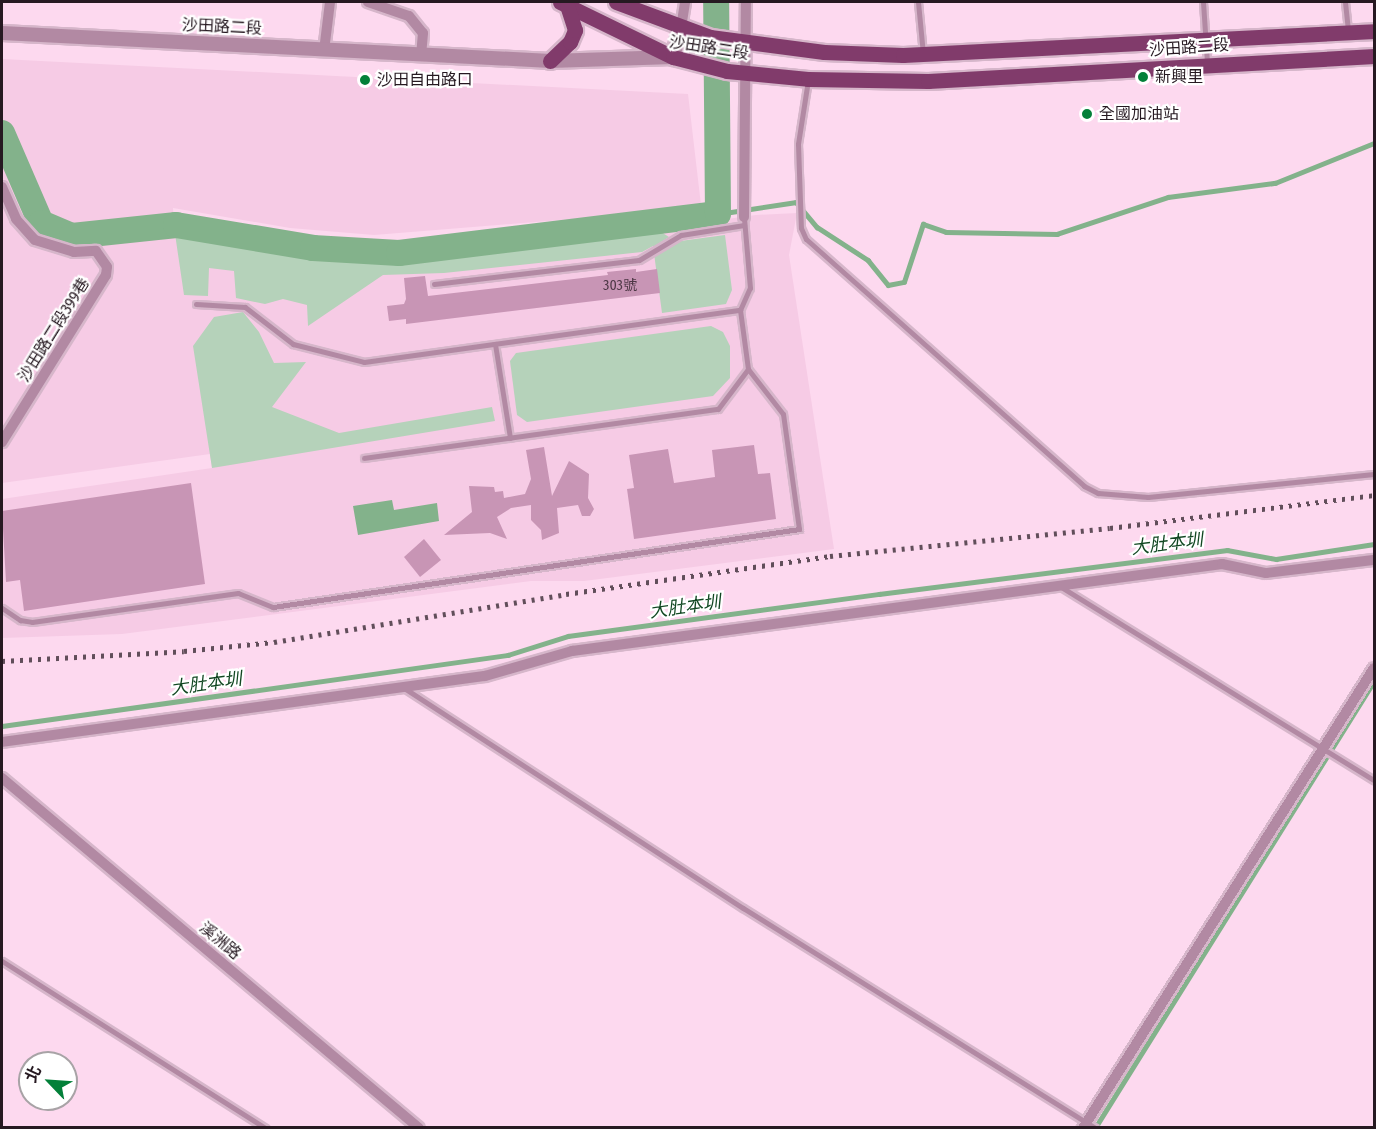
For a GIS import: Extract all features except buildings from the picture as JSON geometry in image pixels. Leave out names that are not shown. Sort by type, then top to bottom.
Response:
[{"type":"main road","name":"沙田路二段","points":[[616,2],[710,37],[824,52],[923,54],[1374,31]]},
{"type":"main road","points":[[564,3],[673,57]]},
{"type":"main road","points":[[550,61],[570,42],[575,30],[564,3]]},
{"type":"main road","name":"沙田路二段","points":[[673,57],[699,65],[735,71],[808,79],[928,81],[1374,56]]},
{"type":"street","points":[[324,51],[330,2]]},
{"type":"street","points":[[368,2],[409,16],[423,33],[421,56]]},
{"type":"street","points":[[673,57],[685,2]]},
{"type":"street","points":[[744,221],[735,71],[743,41],[746,2]]},
{"type":"street","name":"沙田路二段","points":[[2,33],[550,61],[673,57]]},
{"type":"street","name":"沙田路二段399巷","points":[[2,187],[16,219],[35,240],[74,252],[96,251],[107,267],[106,275],[2,442]]},
{"type":"street","points":[[2,742],[485,676],[572,651],[1222,564],[1266,573],[1374,560]]},
{"type":"street","points":[[1088,1126],[1374,668]]},
{"type":"street","name":"溪洲路","points":[[2,778],[419,1128]]},
{"type":"lane","points":[[918,2],[923,54]]},
{"type":"lane","points":[[1203,2],[1204,40],[1208,64]]},
{"type":"lane","points":[[1345,2],[1348,32]]},
{"type":"lane","points":[[808,79],[798,144],[801,228],[806,239],[1084,486],[1098,493],[1148,497],[1374,474]]},
{"type":"lane","points":[[2,608],[20,620],[32,622],[238,593],[273,607],[799,529],[783,414],[748,369],[740,310],[750,288],[744,221],[681,236],[639,260],[434,284]]},
{"type":"lane","points":[[196,304],[245,307],[293,344],[363,362],[740,310]]},
{"type":"lane","points":[[495,344],[510,438]]},
{"type":"lane","points":[[364,458],[718,409],[748,369]]},
{"type":"lane","points":[[1060,586],[1374,780]]},
{"type":"lane","points":[[403,687],[743,908],[1088,1126]]},
{"type":"lane","points":[[2,961],[265,1128]]},
{"type":"shaded area","points":[[2,59],[688,94],[701,205],[672,211],[374,235],[290,228],[173,208],[175,238],[394,265],[756,215],[797,213],[789,255],[834,549],[584,581],[531,581],[122,634],[2,638],[2,499],[212,468],[210,454],[2,483]]},
{"type":"shaded area","points":[[642,220],[669,237],[658,244],[725,235],[732,290],[726,304],[662,313],[653,246],[642,252],[444,273],[383,275],[308,326],[307,305],[283,299],[265,304],[236,298],[234,271],[209,268],[208,296],[184,295],[174,227],[288,248],[369,255]]},
{"type":"shaded area","points":[[243,312],[259,332],[274,363],[306,362],[272,407],[339,433],[492,407],[495,421],[212,468],[193,346],[214,317]]},
{"type":"shaded area","points":[[711,326],[723,332],[730,346],[730,378],[713,396],[527,422],[517,415],[510,361],[516,353]]},
{"type":"shaded area","points":[[392,500],[394,510],[437,503],[439,521],[358,535],[353,506]]},
{"type":"waterway","points":[[2,133],[41,223],[72,236],[176,225],[313,248],[399,253],[718,214],[716,2]]},
{"type":"waterway","points":[[718,214],[796,202],[817,227],[868,260],[888,285],[904,282],[923,224],[946,232],[1057,234],[1168,197],[1275,183],[1374,143]]},
{"type":"waterway","name":"大肚本圳","points":[[2,726],[508,655],[568,636],[879,594],[1227,550],[1276,559],[1374,544]]},
{"type":"waterway","points":[[1095,1128],[1374,681]]},
{"type":"railway","points":[[2,661],[184,651],[274,642],[566,594],[830,556],[1110,528],[1374,495]]},
{"type":"place","name":"新興里","points":[[1143,77]]},
{"type":"place","name":"沙田自由路口","points":[[365,80]]},
{"type":"place","name":"全國加油站","points":[[1087,114]]}]
